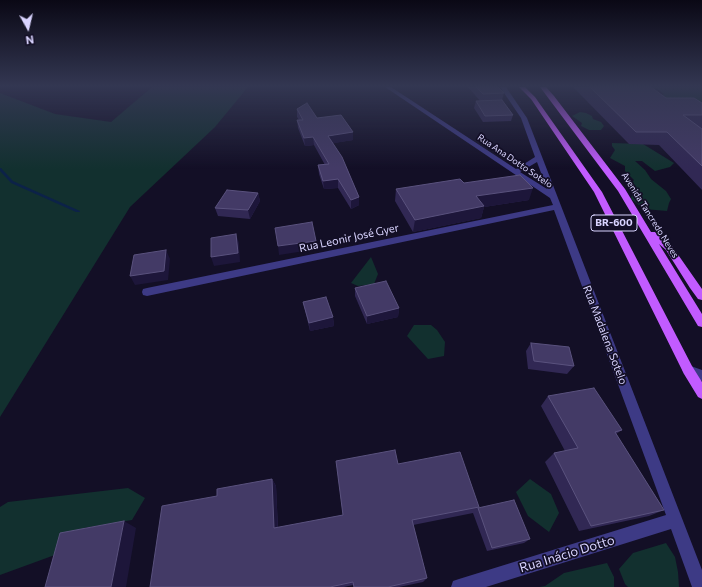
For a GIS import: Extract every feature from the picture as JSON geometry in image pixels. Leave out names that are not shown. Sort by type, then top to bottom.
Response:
[{"type":"main road","name":"BR-600","points":[[544,114],[598,192],[688,370],[702,393]]},
{"type":"main road","name":"Avenida Tancredo Neves","points":[[565,114],[622,191],[702,323]]},
{"type":"main road","points":[[644,228],[669,248],[702,296]]},
{"type":"street","name":"Rua Ana Dotto Sotelo","points":[[429,114],[552,196]]},
{"type":"street","name":"Rua Madalena Sotelo","points":[[522,114],[676,520],[700,587]]},
{"type":"street","points":[[515,172],[538,158]]},
{"type":"street","name":"Rua Leonir José Gyer","points":[[147,292],[556,207]]},
{"type":"street","points":[[688,370],[702,376]]},
{"type":"street","name":"Rua Inácio Dotto","points":[[459,587],[676,520]]},
{"type":"green space","points":[[0,114],[58,114],[111,122],[120,114],[225,114],[215,127],[130,207],[0,417]]},
{"type":"green space","points":[[575,114],[589,114],[592,116],[593,119],[601,122],[604,126],[601,130],[589,130],[581,126],[582,123],[572,116]]},
{"type":"green space","points":[[612,143],[643,144],[674,163],[670,167],[655,171],[642,161],[635,161],[645,170],[651,179],[666,191],[671,199],[667,211],[644,209],[631,199],[633,191],[631,184],[634,180],[625,171],[625,166],[610,158],[615,150]]},
{"type":"green space","points":[[371,257],[378,274],[374,284],[358,286],[351,283]]},
{"type":"green space","points":[[414,325],[431,325],[437,330],[445,342],[444,356],[428,359],[407,336]]},
{"type":"green space","points":[[530,479],[551,494],[559,513],[549,532],[528,516],[516,492]]},
{"type":"green space","points":[[128,488],[145,498],[132,520],[84,528],[63,552],[0,575],[0,507],[8,502]]},
{"type":"green space","points":[[666,543],[675,557],[679,587],[628,587],[625,584],[619,569],[633,553]]},
{"type":"green space","points":[[607,563],[614,577],[614,587],[539,587],[545,586],[564,573]]},
{"type":"building","points":[[300,114],[315,114],[317,118],[341,115],[353,132],[328,136],[342,157],[359,197],[351,200],[338,179],[323,181],[318,165],[329,164],[313,137],[304,138],[297,120],[303,120]]},
{"type":"building","points":[[484,114],[513,115],[485,116]]},
{"type":"building","points":[[618,114],[702,114],[683,115],[702,129],[702,166],[667,132],[636,132]]},
{"type":"building","points":[[520,175],[533,188],[476,196],[484,206],[415,220],[396,189],[460,179],[464,183]]},
{"type":"building","points":[[227,190],[258,193],[248,210],[215,208]]},
{"type":"building","points":[[312,222],[316,241],[278,246],[275,228]]},
{"type":"building","points":[[236,234],[238,253],[211,257],[211,238]]},
{"type":"building","points":[[166,250],[164,271],[130,276],[134,255]]},
{"type":"building","points":[[386,281],[399,308],[367,316],[355,288]]},
{"type":"building","points":[[326,297],[333,317],[309,323],[303,302]]},
{"type":"building","points":[[531,343],[569,347],[574,366],[534,361]]},
{"type":"building","points":[[594,388],[622,430],[615,432],[664,510],[591,526],[554,453],[578,448],[548,396]]},
{"type":"building","points":[[395,450],[398,464],[460,452],[479,507],[412,520],[427,578],[388,587],[354,587],[353,582],[330,587],[150,587],[162,506],[217,496],[217,489],[272,479],[274,528],[343,515],[336,461]]},
{"type":"building","points":[[514,500],[530,539],[492,548],[478,508]]},
{"type":"building","points":[[124,521],[111,587],[45,587],[60,533]]},
{"type":"waterway","points":[[0,169],[12,182],[78,211]]}]
